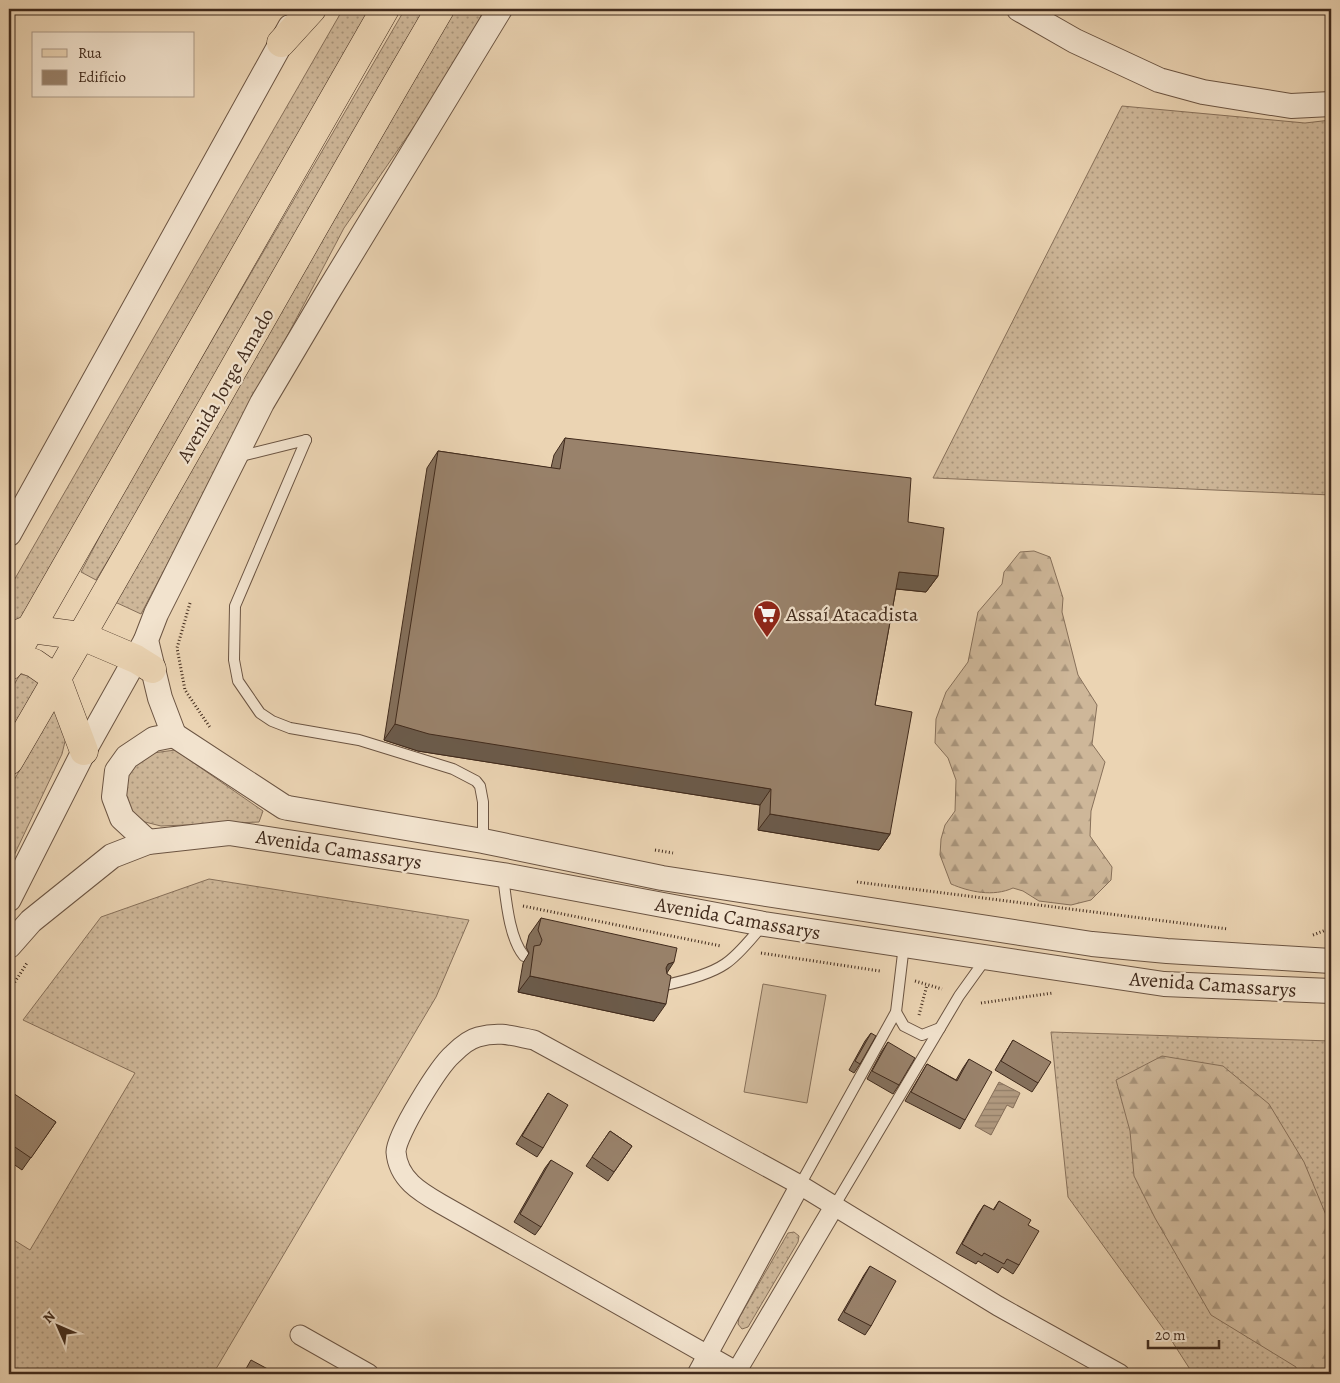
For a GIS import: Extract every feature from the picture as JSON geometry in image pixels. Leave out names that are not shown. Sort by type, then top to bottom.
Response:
[{"type":"main road","points":[[281,43],[312,9]]},
{"type":"main road","points":[[14,649],[385,9]]},
{"type":"main road","name":"Avenida Jorge Amado","points":[[9,761],[82,636],[354,155],[440,9]]},
{"type":"main road","points":[[14,649],[82,636],[145,656]]},
{"type":"main road","points":[[14,649],[56,679],[84,751]]},
{"type":"street","points":[[9,534],[301,9]]},
{"type":"street","points":[[9,898],[84,751],[145,656],[156,614],[262,403],[500,9]]},
{"type":"street","points":[[1019,9],[1075,41],[1159,80],[1203,92],[1291,106],[1331,104]]},
{"type":"street","points":[[145,656],[174,735],[154,740],[127,757],[117,771],[114,797],[122,818],[148,842]]},
{"type":"street","name":"Avenida Camassarys","points":[[174,735],[284,807],[483,841],[662,878],[1092,944],[1168,951],[1331,961]]},
{"type":"street","name":"Avenida Camassarys","points":[[9,946],[31,921],[112,856],[148,842],[228,833],[503,875],[764,924],[1164,984],[1331,991]]},
{"type":"street","points":[[835,1205],[737,1373],[423,1193],[408,1182],[396,1152],[398,1139],[434,1078],[452,1054],[476,1038],[500,1033],[534,1040],[800,1185],[835,1205],[998,1306],[1120,1374]]},
{"type":"street","points":[[697,1374],[800,1185]]},
{"type":"street","points":[[300,1336],[369,1374]]},
{"type":"lane","points":[[236,457],[306,440],[235,606],[234,660],[238,681],[260,713],[281,725],[359,740],[453,768],[476,781],[480,786],[483,802],[483,841]]},
{"type":"lane","points":[[503,875],[507,903],[518,949],[524,956]]},
{"type":"lane","points":[[661,986],[685,981],[725,964],[741,950],[764,924]]},
{"type":"lane","points":[[800,1185],[896,1012],[904,945]]},
{"type":"lane","points":[[835,1205],[959,996],[987,958]]},
{"type":"lane","points":[[896,1012],[904,1026],[922,1035],[940,1028]]},
{"type":"path","points":[[192,596],[177,648],[185,690],[216,737]]},
{"type":"path","points":[[649,849],[678,854]]},
{"type":"path","points":[[855,881],[1237,930]]},
{"type":"path","points":[[507,903],[741,950],[880,971]]},
{"type":"path","points":[[1304,938],[1331,928]]},
{"type":"path","points":[[9,991],[28,962]]},
{"type":"path","points":[[914,980],[942,989]]},
{"type":"path","points":[[918,1018],[928,985]]},
{"type":"green space","points":[[343,9],[370,9],[9,648],[9,589]]},
{"type":"green space","points":[[405,9],[427,9],[156,481],[96,580],[81,572],[121,496]]},
{"type":"green space","points":[[455,9],[484,9],[462,57],[344,228],[141,614],[115,602]]},
{"type":"green space","points":[[1122,106],[1305,123],[1331,120],[1331,495],[933,478]]},
{"type":"green space","points":[[1034,551],[1050,557],[1063,598],[1062,612],[1078,675],[1097,705],[1092,744],[1105,762],[1091,811],[1090,836],[1112,867],[1111,880],[1091,900],[1071,905],[1039,901],[1023,891],[1013,888],[990,893],[958,887],[951,884],[940,855],[941,839],[945,825],[955,811],[956,780],[948,758],[935,743],[936,719],[946,692],[968,662],[978,612],[1002,584],[1004,572],[1020,552]]},
{"type":"green space","points":[[20,674],[41,679],[9,734],[9,694]]},
{"type":"green space","points":[[55,708],[67,733],[62,754],[9,866],[9,789]]},
{"type":"green space","points":[[175,750],[263,811],[259,822],[161,826],[141,821],[127,805],[124,784],[133,763],[153,753]]},
{"type":"green space","points":[[209,879],[469,920],[436,997],[213,1374],[9,1374],[9,1237],[30,1250],[135,1073],[23,1020],[101,917]]},
{"type":"green space","points":[[763,984],[826,995],[807,1103],[744,1092]]},
{"type":"green space","points":[[1051,1032],[1331,1041],[1331,1374],[1193,1374],[1168,1335],[1068,1197]]},
{"type":"green space","points":[[1162,1056],[1223,1066],[1269,1104],[1304,1162],[1331,1227],[1331,1374],[1297,1374],[1296,1367],[1211,1315],[1155,1218],[1134,1176],[1130,1131],[1116,1080]]},
{"type":"green space","points":[[794,1232],[799,1236],[798,1242],[748,1327],[742,1329],[738,1324],[739,1318],[788,1233]]},
{"type":"shaded area","points":[[999,1082],[1020,1093],[1013,1108],[1007,1105],[991,1135],[975,1126]]},
{"type":"building","name":"Assaí Atacadista","points":[[565,438],[911,478],[908,522],[944,528],[938,576],[899,572],[875,705],[912,712],[890,834],[770,814],[771,789],[429,734],[395,724],[438,451],[560,469]]},
{"type":"building","points":[[541,918],[677,948],[674,962],[668,964],[666,968],[667,974],[671,976],[666,1004],[530,976],[534,946],[540,945],[542,940],[538,930]]},
{"type":"building","points":[[871,1033],[876,1036],[860,1064],[855,1061]]},
{"type":"building","points":[[1013,1040],[1051,1062],[1038,1083],[1001,1061]]},
{"type":"building","points":[[888,1042],[915,1058],[899,1085],[872,1071]]},
{"type":"building","points":[[969,1059],[992,1072],[965,1120],[911,1092],[927,1064],[957,1081]]},
{"type":"building","points":[[10,1091],[56,1122],[31,1158],[9,1143]]},
{"type":"building","points":[[548,1093],[568,1105],[543,1148],[522,1136]]},
{"type":"building","points":[[610,1131],[632,1146],[614,1172],[592,1157]]},
{"type":"building","points":[[551,1160],[573,1173],[541,1227],[520,1214]]},
{"type":"building","points":[[999,1201],[1031,1220],[1028,1225],[1039,1231],[1019,1265],[1007,1259],[1004,1264],[984,1253],[982,1256],[962,1244],[984,1205],[994,1210]]},
{"type":"building","points":[[870,1266],[896,1281],[871,1326],[844,1312]]},
{"type":"building","points":[[251,1360],[277,1374],[243,1374]]},
{"type":"place","name":"Assaí Atacadista","points":[[767,638]]}]
